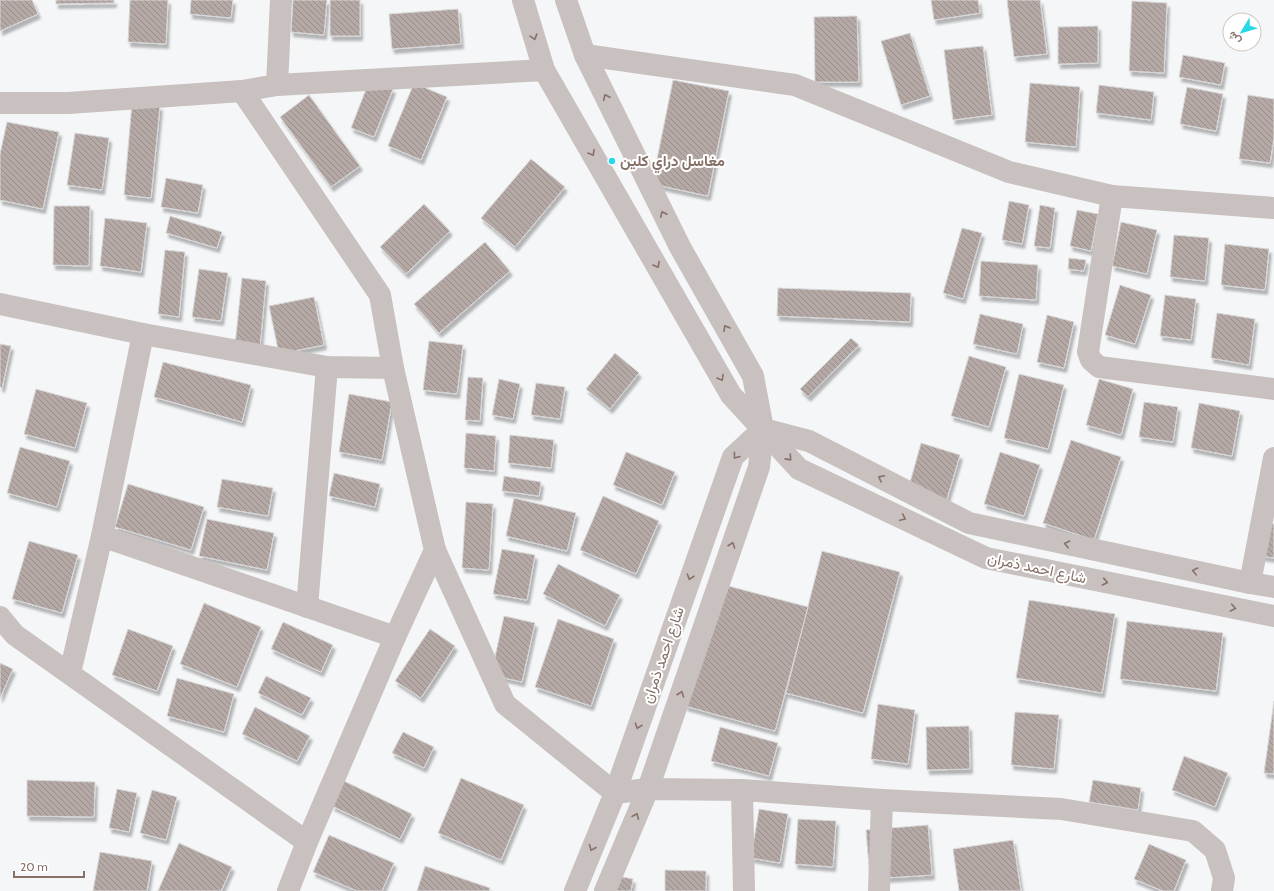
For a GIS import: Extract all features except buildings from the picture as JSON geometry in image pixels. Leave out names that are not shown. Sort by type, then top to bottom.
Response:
[{"type":"street","points":[[277,85],[281,0]]},
{"type":"street","points":[[523,0],[544,70],[731,395],[763,428]]},
{"type":"street","points":[[566,0],[585,55],[680,247],[753,376],[763,428]]},
{"type":"street","points":[[585,55],[795,85],[1009,172],[1112,196],[1274,208]]},
{"type":"street","points":[[0,103],[68,103],[242,91],[277,85],[544,70]]},
{"type":"street","points":[[242,91],[380,295],[393,368],[435,550],[505,704],[615,793],[648,789],[742,790],[882,800],[1061,809],[1193,831],[1215,850],[1224,878],[1222,891]]},
{"type":"street","points":[[1112,196],[1088,352],[1091,360],[1099,367],[1274,389]]},
{"type":"street","points":[[0,304],[143,334],[327,366],[393,368]]},
{"type":"street","points":[[70,673],[102,536],[143,334]]},
{"type":"street","points":[[307,607],[327,366]]},
{"type":"street","name":"شارع احمد ذمران","points":[[763,428],[809,441],[969,523],[1274,587]]},
{"type":"street","name":"شارع احمد ذمران","points":[[763,428],[799,469],[986,558],[1274,616]]},
{"type":"street","name":"شارع احمد ذمران","points":[[605,891],[648,789],[759,468],[763,428]]},
{"type":"street","name":"شارع احمد ذمران","points":[[575,891],[615,793],[733,457],[763,428]]},
{"type":"street","points":[[1250,583],[1274,458]]},
{"type":"street","points":[[102,536],[395,637]]},
{"type":"street","points":[[288,891],[395,637],[435,550]]},
{"type":"street","points":[[0,617],[15,635],[308,842]]},
{"type":"street","points":[[742,790],[744,891]]},
{"type":"street","points":[[879,891],[882,800]]},
{"type":"place","name":"مغاسل دراي كلين","points":[[612,161]]}]
